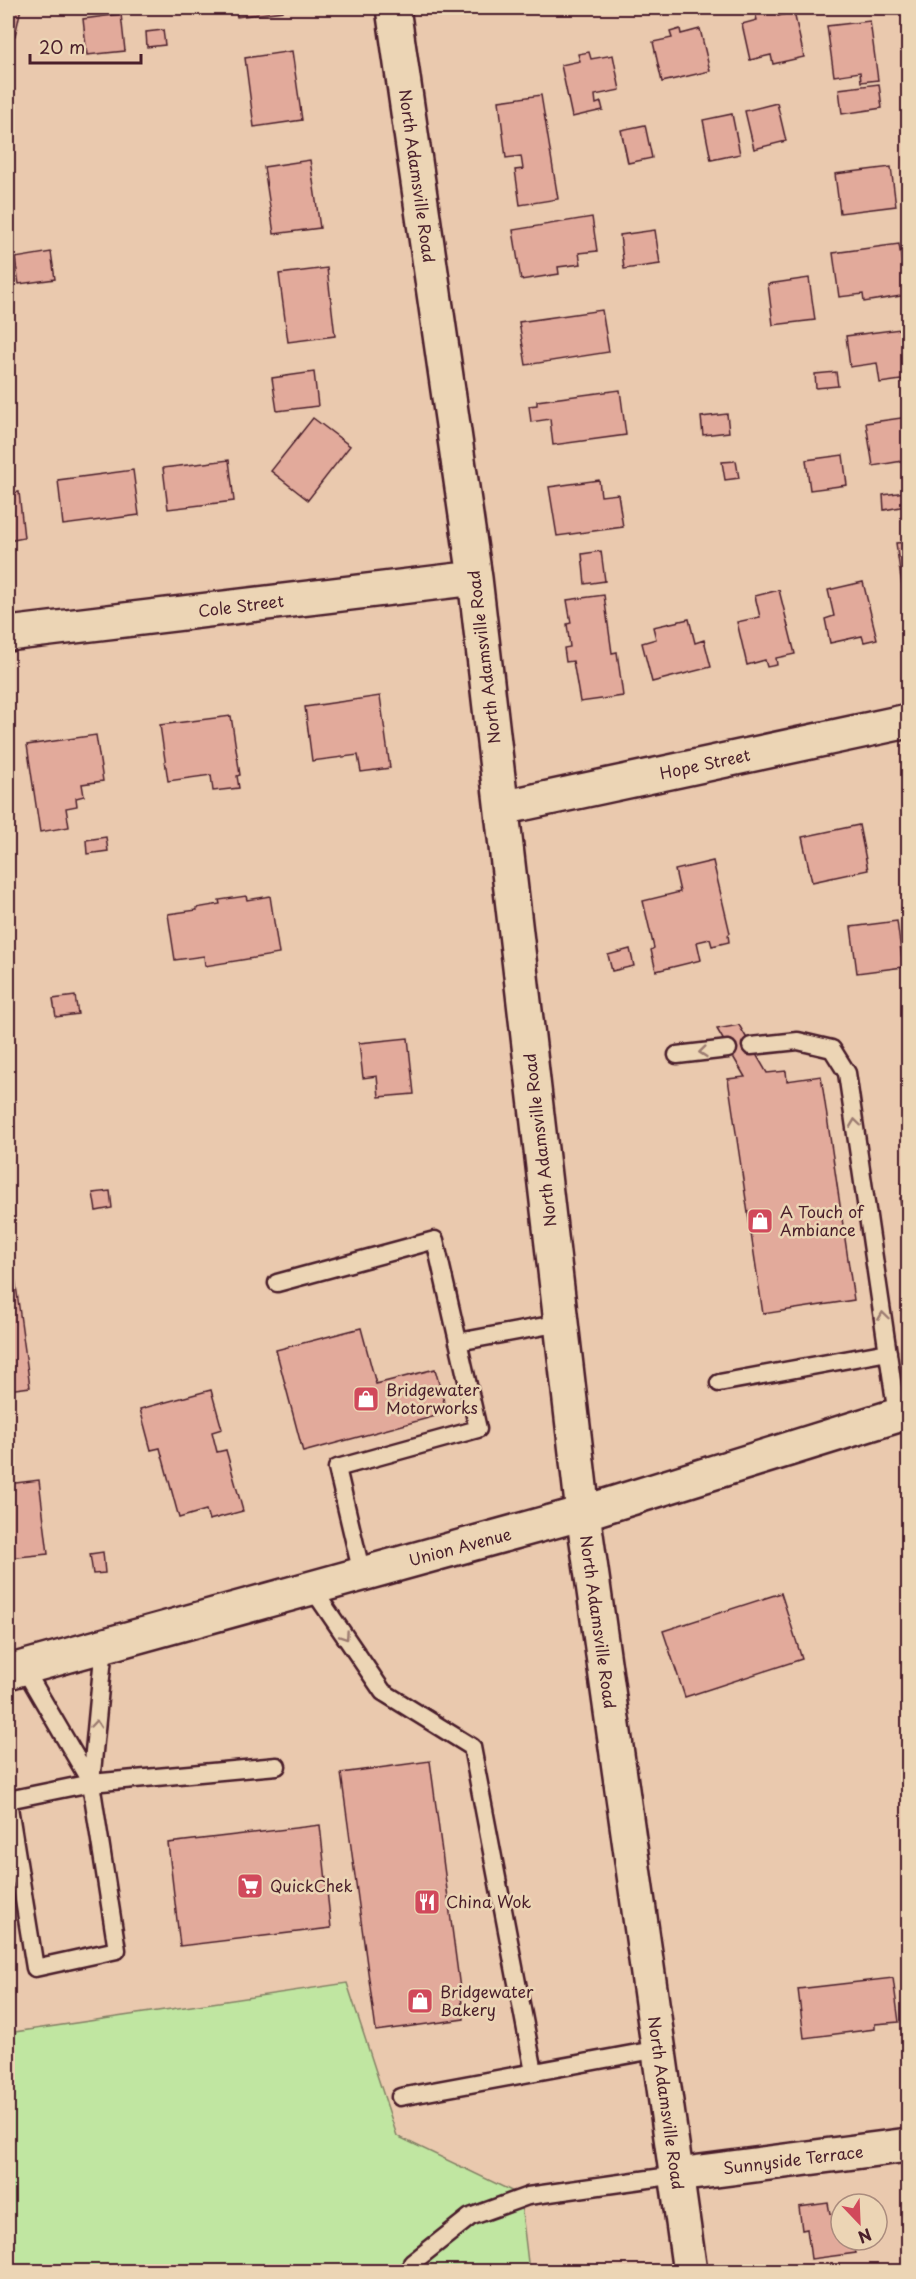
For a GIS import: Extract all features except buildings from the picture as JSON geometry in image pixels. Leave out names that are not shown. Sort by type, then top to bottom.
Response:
[{"type":"street","name":"North Adamsville Road","points":[[393,8],[475,578],[583,1513],[690,2271]]},
{"type":"street","name":"Cole Street","points":[[8,634],[475,578]]},
{"type":"street","name":"Hope Street","points":[[502,808],[909,721]]},
{"type":"street","name":"Union Avenue","points":[[16,1670],[583,1513],[903,1413]]},
{"type":"street","name":"Sunnyside Terrace","points":[[676,2175],[909,2145]]},
{"type":"lane","points":[[751,1046],[798,1041],[832,1049],[847,1072],[888,1352],[903,1413]]},
{"type":"lane","points":[[677,1055],[728,1049]]},
{"type":"lane","points":[[277,1283],[435,1240],[478,1429],[337,1468],[362,1574]]},
{"type":"lane","points":[[458,1342],[561,1323]]},
{"type":"lane","points":[[719,1383],[888,1352]]},
{"type":"lane","points":[[312,1588],[383,1692],[472,1747],[534,2072]]},
{"type":"lane","points":[[104,1646],[91,1783],[117,1950],[35,1968],[8,1801],[91,1783],[277,1766]]},
{"type":"lane","points":[[16,1670],[91,1783]]},
{"type":"lane","points":[[400,2097],[659,2049]]},
{"type":"lane","points":[[412,2263],[470,2217],[528,2196],[676,2175]]},
{"type":"green space","points":[[347,1983],[397,2136],[520,2195],[529,2271],[8,2271],[8,2033]]},
{"type":"place","name":"A Touch of Ambiance","points":[[760,1221]]},
{"type":"place","name":"Bridgewater Motorworks","points":[[366,1399]]},
{"type":"place","name":"QuickChek","points":[[250,1886]]},
{"type":"place","name":"China Wok","points":[[427,1902]]},
{"type":"place","name":"Bridgewater Bakery","points":[[420,2001]]}]
